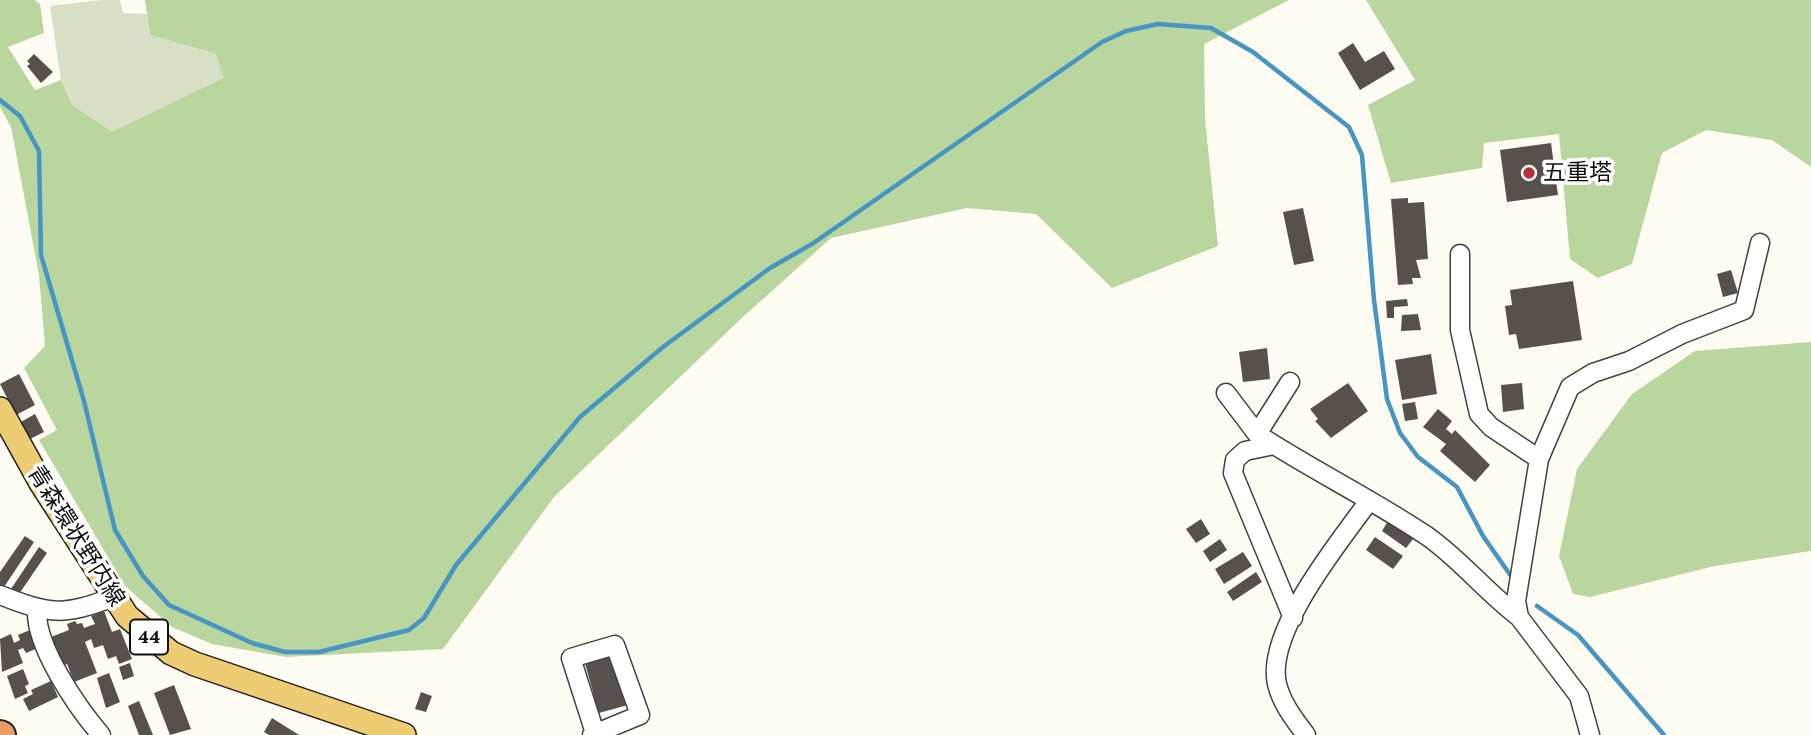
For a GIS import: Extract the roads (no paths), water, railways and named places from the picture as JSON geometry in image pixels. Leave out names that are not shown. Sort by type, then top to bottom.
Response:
[{"type":"main road","name":"青森環状野内線","points":[[0,409],[41,483],[114,597],[147,636],[171,653],[404,735]]},
{"type":"street","points":[[1519,617],[1516,601],[1539,459],[1570,387],[1682,334],[1744,310],[1760,243]]},
{"type":"street","points":[[1460,254],[1460,330],[1479,414],[1491,427],[1539,459]]},
{"type":"street","points":[[1257,434],[1290,382]]},
{"type":"street","points":[[1226,393],[1257,434],[1427,536],[1469,568],[1499,601],[1519,617],[1579,696],[1590,735]]},
{"type":"street","points":[[1274,445],[1245,451],[1235,460],[1233,473],[1293,618]]},
{"type":"street","points":[[1306,735],[1287,711],[1277,682],[1277,659],[1301,595],[1369,501]]},
{"type":"street","points":[[0,595],[37,610],[76,611],[114,597]]},
{"type":"street","points":[[37,610],[36,624],[66,687],[101,735]]},
{"type":"street","points":[[615,645],[640,715],[594,734],[571,658],[615,645]]},
{"type":"waterway","points":[[0,100],[20,116],[39,151],[41,255],[84,401],[115,530],[143,576],[169,605],[252,643],[285,652],[319,652],[409,630],[424,618],[456,565],[580,417],[663,347],[770,268],[812,244],[1102,42],[1126,31],[1158,24],[1211,28],[1253,52],[1349,127],[1362,155],[1374,300],[1387,399],[1400,433],[1418,457],[1457,487],[1483,536],[1511,576]]},
{"type":"waterway","points":[[1537,606],[1578,635],[1664,735]]},
{"type":"place","name":"五重塔","points":[[1529,173]]}]
